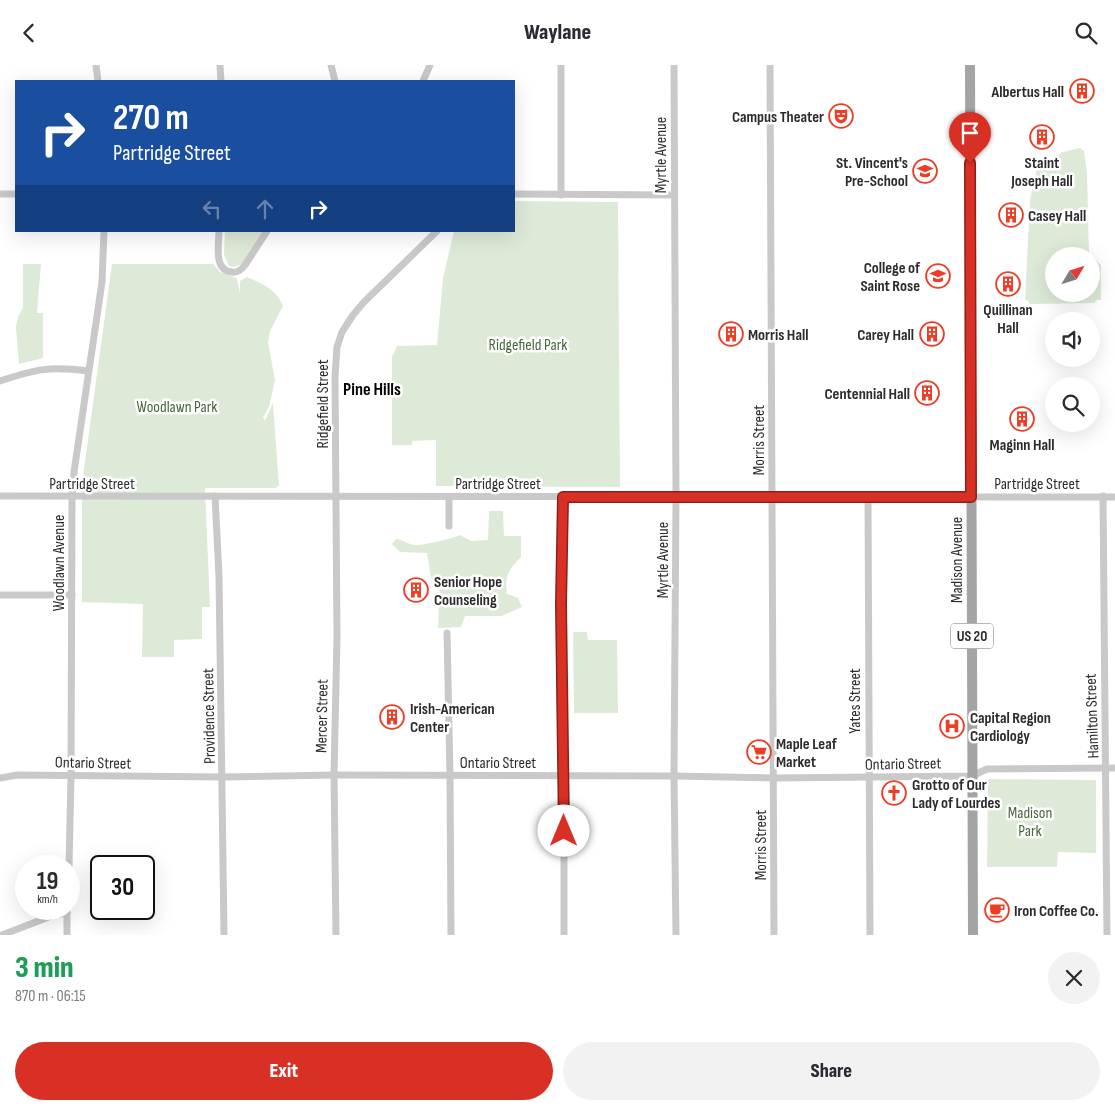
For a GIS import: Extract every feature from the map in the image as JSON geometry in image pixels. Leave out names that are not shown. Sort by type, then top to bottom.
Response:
[{"type":"main road","name":"Madison Avenue","points":[[970,65],[973,935]]},
{"type":"street","points":[[96,65],[98,80]]},
{"type":"street","points":[[220,65],[221,80]]},
{"type":"street","points":[[333,65],[335,79]]},
{"type":"street","points":[[423,80],[430,65]]},
{"type":"street","points":[[561,65],[561,195]]},
{"type":"street","name":"Myrtle Avenue","points":[[674,65],[676,497],[674,775],[676,935]]},
{"type":"street","name":"Morris Street","points":[[770,65],[774,935]]},
{"type":"street","points":[[0,194],[15,194]]},
{"type":"street","points":[[515,195],[674,195]]},
{"type":"street","name":"Woodlawn Avenue","points":[[69,855],[72,497],[88,371],[102,282],[104,232]]},
{"type":"street","points":[[219,232],[219,261],[226,270],[232,273],[243,269],[266,232]]},
{"type":"street","name":"Ridgefield Street","points":[[336,497],[334,376],[337,347],[342,332],[364,302],[436,232]]},
{"type":"street","points":[[0,381],[43,369],[62,368],[88,371]]},
{"type":"street","name":"Partridge Street","points":[[0,496],[1115,497]]},
{"type":"street","name":"Providence Street","points":[[215,496],[219,577],[224,935]]},
{"type":"street","name":"Mercer Street","points":[[336,497],[337,637],[334,775],[336,935]]},
{"type":"street","points":[[449,497],[449,526]]},
{"type":"street","points":[[563,497],[561,604],[564,935]]},
{"type":"street","name":"Yates Street","points":[[868,497],[870,935]]},
{"type":"street","name":"Hamilton Street","points":[[1103,497],[1103,668],[1106,768],[1107,935]]},
{"type":"street","points":[[0,595],[72,595]]},
{"type":"street","points":[[447,633],[451,935]]},
{"type":"street","name":"Ontario Street","points":[[0,778],[17,775],[222,777],[334,775],[674,775],[774,779],[972,776],[987,769],[1115,768]]},
{"type":"street","points":[[2,935],[41,920]]},
{"type":"street","points":[[67,920],[67,935]]},
{"type":"green space","points":[[1080,148],[1084,151],[1087,173],[1089,247],[1045,247],[1045,303],[1094,303],[1030,304],[1025,300],[1030,200],[1038,164],[1048,162],[1063,152]]},
{"type":"green space","name":"Ridgefield Park","points":[[515,201],[618,202],[620,487],[436,486],[436,440],[412,441],[412,445],[392,445],[392,357],[397,346],[437,345],[443,278],[454,232],[515,232]]},
{"type":"green space","points":[[225,232],[262,232],[242,264],[234,267],[229,266],[224,255]]},
{"type":"green space","points":[[23,264],[41,264],[37,313],[43,313],[43,358],[19,364],[16,327],[18,317],[23,308]]},
{"type":"green space","name":"Woodlawn Park","points":[[112,264],[213,264],[220,272],[237,278],[240,293],[240,281],[247,277],[273,291],[283,306],[270,331],[268,342],[275,380],[269,407],[263,417],[265,421],[273,403],[279,486],[276,486],[277,488],[205,488],[210,607],[202,607],[202,639],[174,640],[174,657],[142,657],[143,604],[82,602],[82,484]]},
{"type":"green space","points":[[1100,264],[1101,265],[1100,300]]},
{"type":"green space","points":[[489,511],[503,511],[504,536],[521,536],[521,557],[508,573],[506,587],[507,594],[518,598],[522,607],[501,616],[465,616],[461,627],[438,628],[440,582],[431,578],[427,553],[400,552],[392,544],[396,539],[412,545],[419,545],[460,535],[471,541],[488,540]]},
{"type":"green space","points":[[573,632],[587,632],[588,640],[617,640],[618,713],[574,713]]},
{"type":"green space","name":"Madison Park","points":[[988,779],[1096,780],[1096,853],[1058,852],[1057,867],[987,867]]},
{"type":"place","name":"Albertus Hall","points":[[1082,91]]},
{"type":"place","name":"Campus Theater","points":[[841,116]]},
{"type":"place","name":"Staint Joseph Hall","points":[[1042,137]]},
{"type":"place","name":"St. Vincent's Pre-School","points":[[925,171]]},
{"type":"place","name":"Casey Hall","points":[[1011,215]]},
{"type":"place","name":"College of Saint Rose","points":[[938,276]]},
{"type":"place","name":"Quillinan Hall","points":[[1008,284]]},
{"type":"place","name":"Morris Hall","points":[[731,334]]},
{"type":"place","name":"Carey Hall","points":[[932,334]]},
{"type":"place","name":"Centennial Hall","points":[[927,393]]},
{"type":"place","name":"Maginn Hall","points":[[1022,419]]},
{"type":"place","name":"Senior Hope Counseling","points":[[416,590]]},
{"type":"place","name":"Irish-American Center","points":[[392,717]]},
{"type":"place","name":"Capital Region Cardiology","points":[[952,726]]},
{"type":"place","name":"Maple Leaf Market","points":[[759,752]]},
{"type":"place","name":"Grotto of Our Lady of Lourdes","points":[[894,793]]},
{"type":"place","name":"Iron Coffee Co.","points":[[997,910]]},
{"type":"district","name":"Pine Hills","points":[[372,389]]},
{"type":"route","points":[[564,831],[564,712],[561,604],[563,497],[971,497],[970,163]]}]
